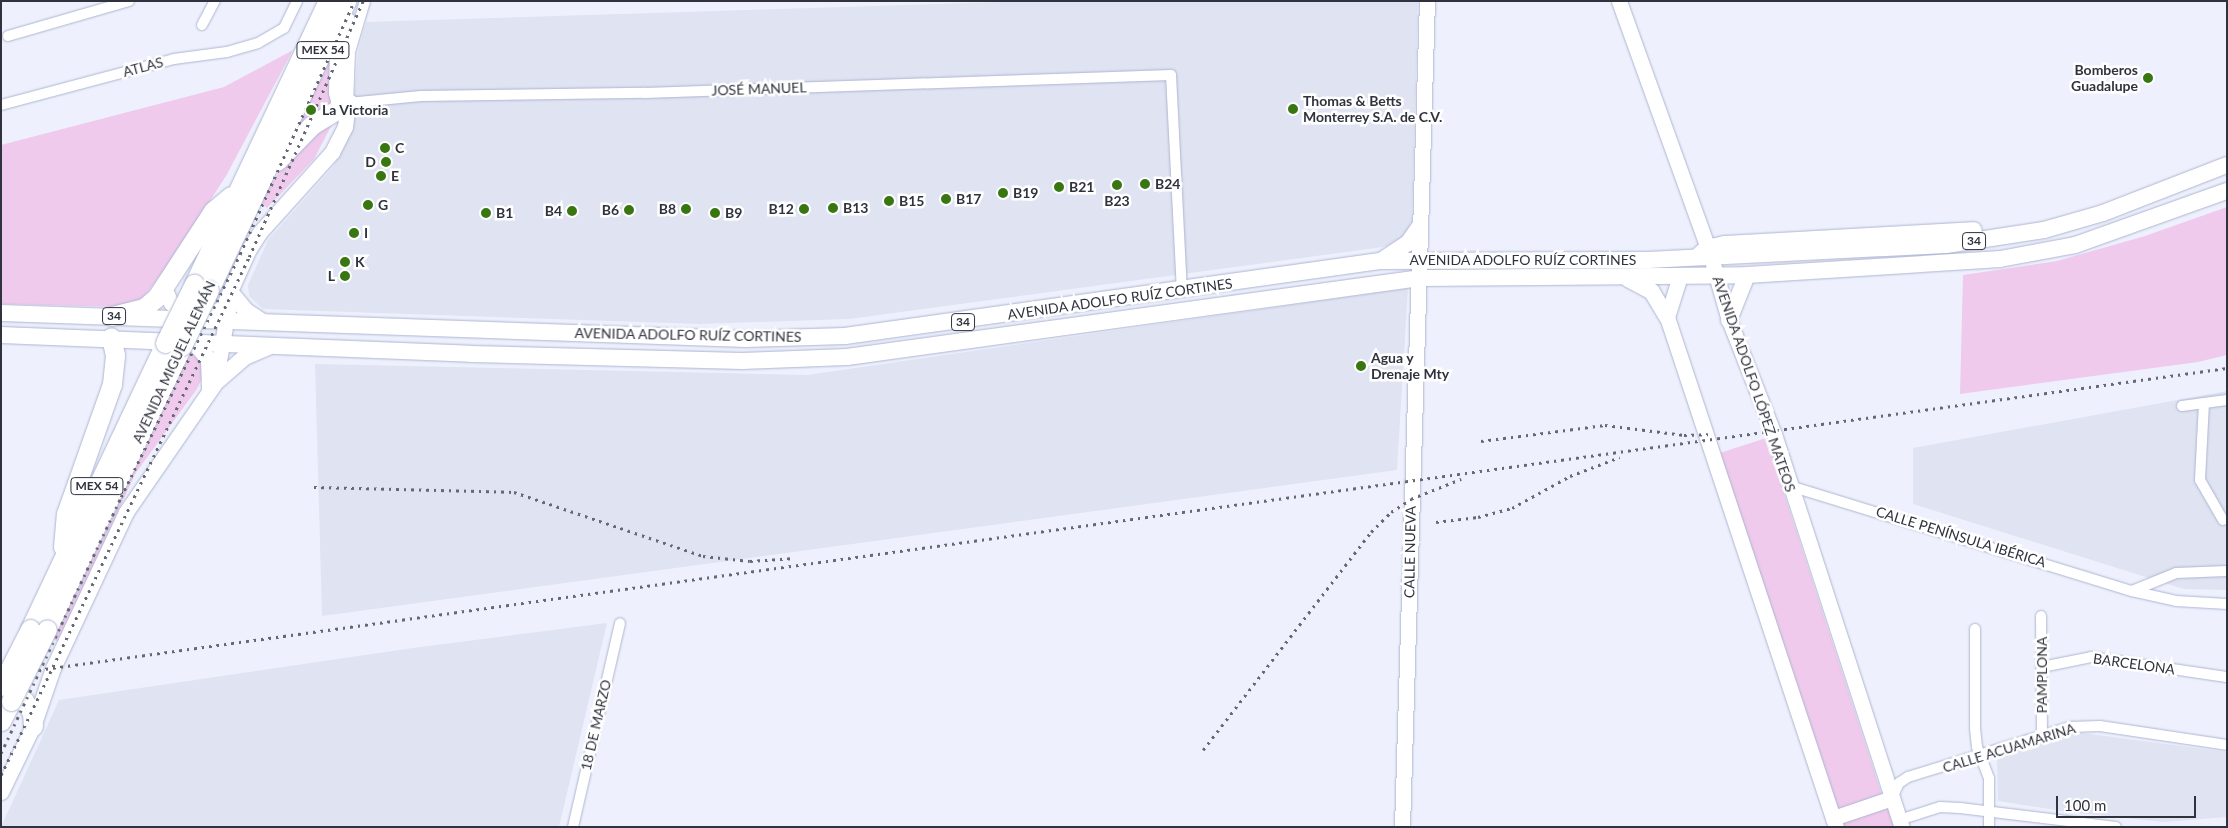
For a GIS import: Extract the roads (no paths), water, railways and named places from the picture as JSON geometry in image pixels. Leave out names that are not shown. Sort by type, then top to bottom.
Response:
[{"type":"highway","name":"AVENIDA MIGUEL ALEMÁN","points":[[1,721],[5,693],[180,343],[236,192],[328,1]]},
{"type":"highway","name":"AVENIDA MIGUEL ALEMÁN","points":[[201,287],[260,181],[347,1]]},
{"type":"highway","points":[[347,1],[339,50],[338,87],[340,100],[348,103]]},
{"type":"highway","points":[[260,181],[312,125],[348,103]]},
{"type":"highway","points":[[112,316],[144,308],[164,288],[213,211],[236,192]]},
{"type":"highway","points":[[63,556],[66,514],[112,384],[115,355],[111,337]]},
{"type":"highway","name":"AVENIDA MIGUEL ALEMÁN","points":[[38,629],[63,556],[180,343]]},
{"type":"highway","points":[[5,693],[24,701],[32,712],[33,726]]},
{"type":"main road","name":"AVENIDA ADOLFO RUÍZ CORTINES","points":[[1704,250],[1725,244],[1996,228],[2100,203],[2227,155]]},
{"type":"main road","name":"AVENIDA ADOLFO RUÍZ CORTINES","points":[[1,313],[746,339],[826,336],[898,331],[1380,261],[1420,259],[1579,261],[1704,250],[1938,246],[2035,231],[2103,213],[2227,165]]},
{"type":"main road","name":"AVENIDA ADOLFO RUÍZ CORTINES","points":[[1,335],[111,337],[180,343],[742,361],[847,357],[1420,278],[1748,276],[1960,263],[2037,253],[2122,230],[2227,191]]},
{"type":"main road","points":[[1380,261],[1400,250],[1420,226]]},
{"type":"main road","points":[[1680,276],[1704,250]]},
{"type":"main road","points":[[1729,320],[1748,276]]},
{"type":"main road","points":[[1626,278],[1652,292],[1667,317]]},
{"type":"main road","points":[[231,292],[254,317],[265,323]]},
{"type":"main road","points":[[180,343],[209,360],[213,386]]},
{"type":"main road","points":[[213,386],[245,357],[274,345]]},
{"type":"street","points":[[8,36],[130,1]]},
{"type":"street","points":[[202,25],[215,1]]},
{"type":"street","name":"ATLAS","points":[[1,105],[174,59],[227,52],[267,40],[284,28],[296,1]]},
{"type":"street","points":[[1,792],[33,726],[54,668],[126,512],[213,386],[224,343],[231,292],[249,248],[260,232],[332,152],[344,127],[348,103],[350,52],[365,1]]},
{"type":"street","name":"CALLE NUEVA","points":[[1402,827],[1427,1]]},
{"type":"street","name":"AVENIDA ADOLFO LÓPEZ MATEOS","points":[[1619,1],[1704,250],[1717,276],[1729,320],[1774,434],[1900,823]]},
{"type":"street","name":"JOSÉ MANUEL","points":[[348,103],[421,96],[645,93],[1171,75],[1182,290]]},
{"type":"street","points":[[1680,276],[1667,317],[1835,822],[1892,798]]},
{"type":"street","points":[[164,288],[175,307],[198,313],[218,311],[231,292]]},
{"type":"street","points":[[2182,406],[2227,400]]},
{"type":"street","points":[[2204,403],[2199,466],[2206,494],[2223,520]]},
{"type":"street","name":"CALLE PENÍNSULA IBÉRICA","points":[[1790,486],[2132,591],[2176,601],[2227,604]]},
{"type":"street","points":[[2132,591],[2176,573],[2227,571]]},
{"type":"street","name":"PAMPLONA","points":[[2042,616],[2042,735]]},
{"type":"street","name":"18 DE MARZO","points":[[574,827],[620,623]]},
{"type":"street","points":[[1975,629],[1975,728],[1981,757],[1989,778],[1989,827]]},
{"type":"street","name":"BARCELONA","points":[[2042,667],[2090,657],[2227,677]]},
{"type":"street","name":"CALLE ACUAMARINA","points":[[1892,798],[1899,783],[1908,777],[1981,757],[2042,735],[2070,728],[2100,726],[2227,745]]},
{"type":"street","points":[[1900,823],[1940,807],[1989,811],[2116,827]]},
{"type":"railway","points":[[1,753],[121,497],[240,254],[354,1]]},
{"type":"railway","points":[[1,775],[249,257],[363,1]]},
{"type":"railway","points":[[1,675],[2227,368]]},
{"type":"railway","points":[[1481,441],[1605,425],[1684,435],[1708,434]]},
{"type":"railway","points":[[1436,522],[1478,517],[1512,508],[1570,476],[1620,457]]},
{"type":"railway","points":[[1203,750],[1371,532],[1391,512],[1411,499],[1461,479]]},
{"type":"railway","points":[[314,487],[514,492],[703,556],[750,561],[795,558]]},
{"type":"place","name":"Bomberos Guadalupe","points":[[2148,78]]},
{"type":"place","name":"Thomas & Betts Monterrey S.A. de C.V.","points":[[1293,109]]},
{"type":"place","name":"La Victoria","points":[[311,110]]},
{"type":"place","name":"C","points":[[385,148]]},
{"type":"place","name":"D","points":[[386,162]]},
{"type":"place","name":"E","points":[[381,176]]},
{"type":"place","name":"B24","points":[[1145,184]]},
{"type":"place","name":"B23","points":[[1117,185]]},
{"type":"place","name":"B21","points":[[1059,187]]},
{"type":"place","name":"B19","points":[[1003,193]]},
{"type":"place","name":"B17","points":[[946,199]]},
{"type":"place","name":"B15","points":[[889,201]]},
{"type":"place","name":"G","points":[[368,205]]},
{"type":"place","name":"B13","points":[[833,208]]},
{"type":"place","name":"B8","points":[[686,209]]},
{"type":"place","name":"B12","points":[[804,209]]},
{"type":"place","name":"B6","points":[[629,210]]},
{"type":"place","name":"B4","points":[[572,211]]},
{"type":"place","name":"B1","points":[[486,213]]},
{"type":"place","name":"B9","points":[[715,213]]},
{"type":"place","name":"I","points":[[354,233]]},
{"type":"place","name":"K","points":[[345,262]]},
{"type":"place","name":"L","points":[[345,276]]},
{"type":"place","name":"Agua y Drenaje Mty","points":[[1361,366]]}]
